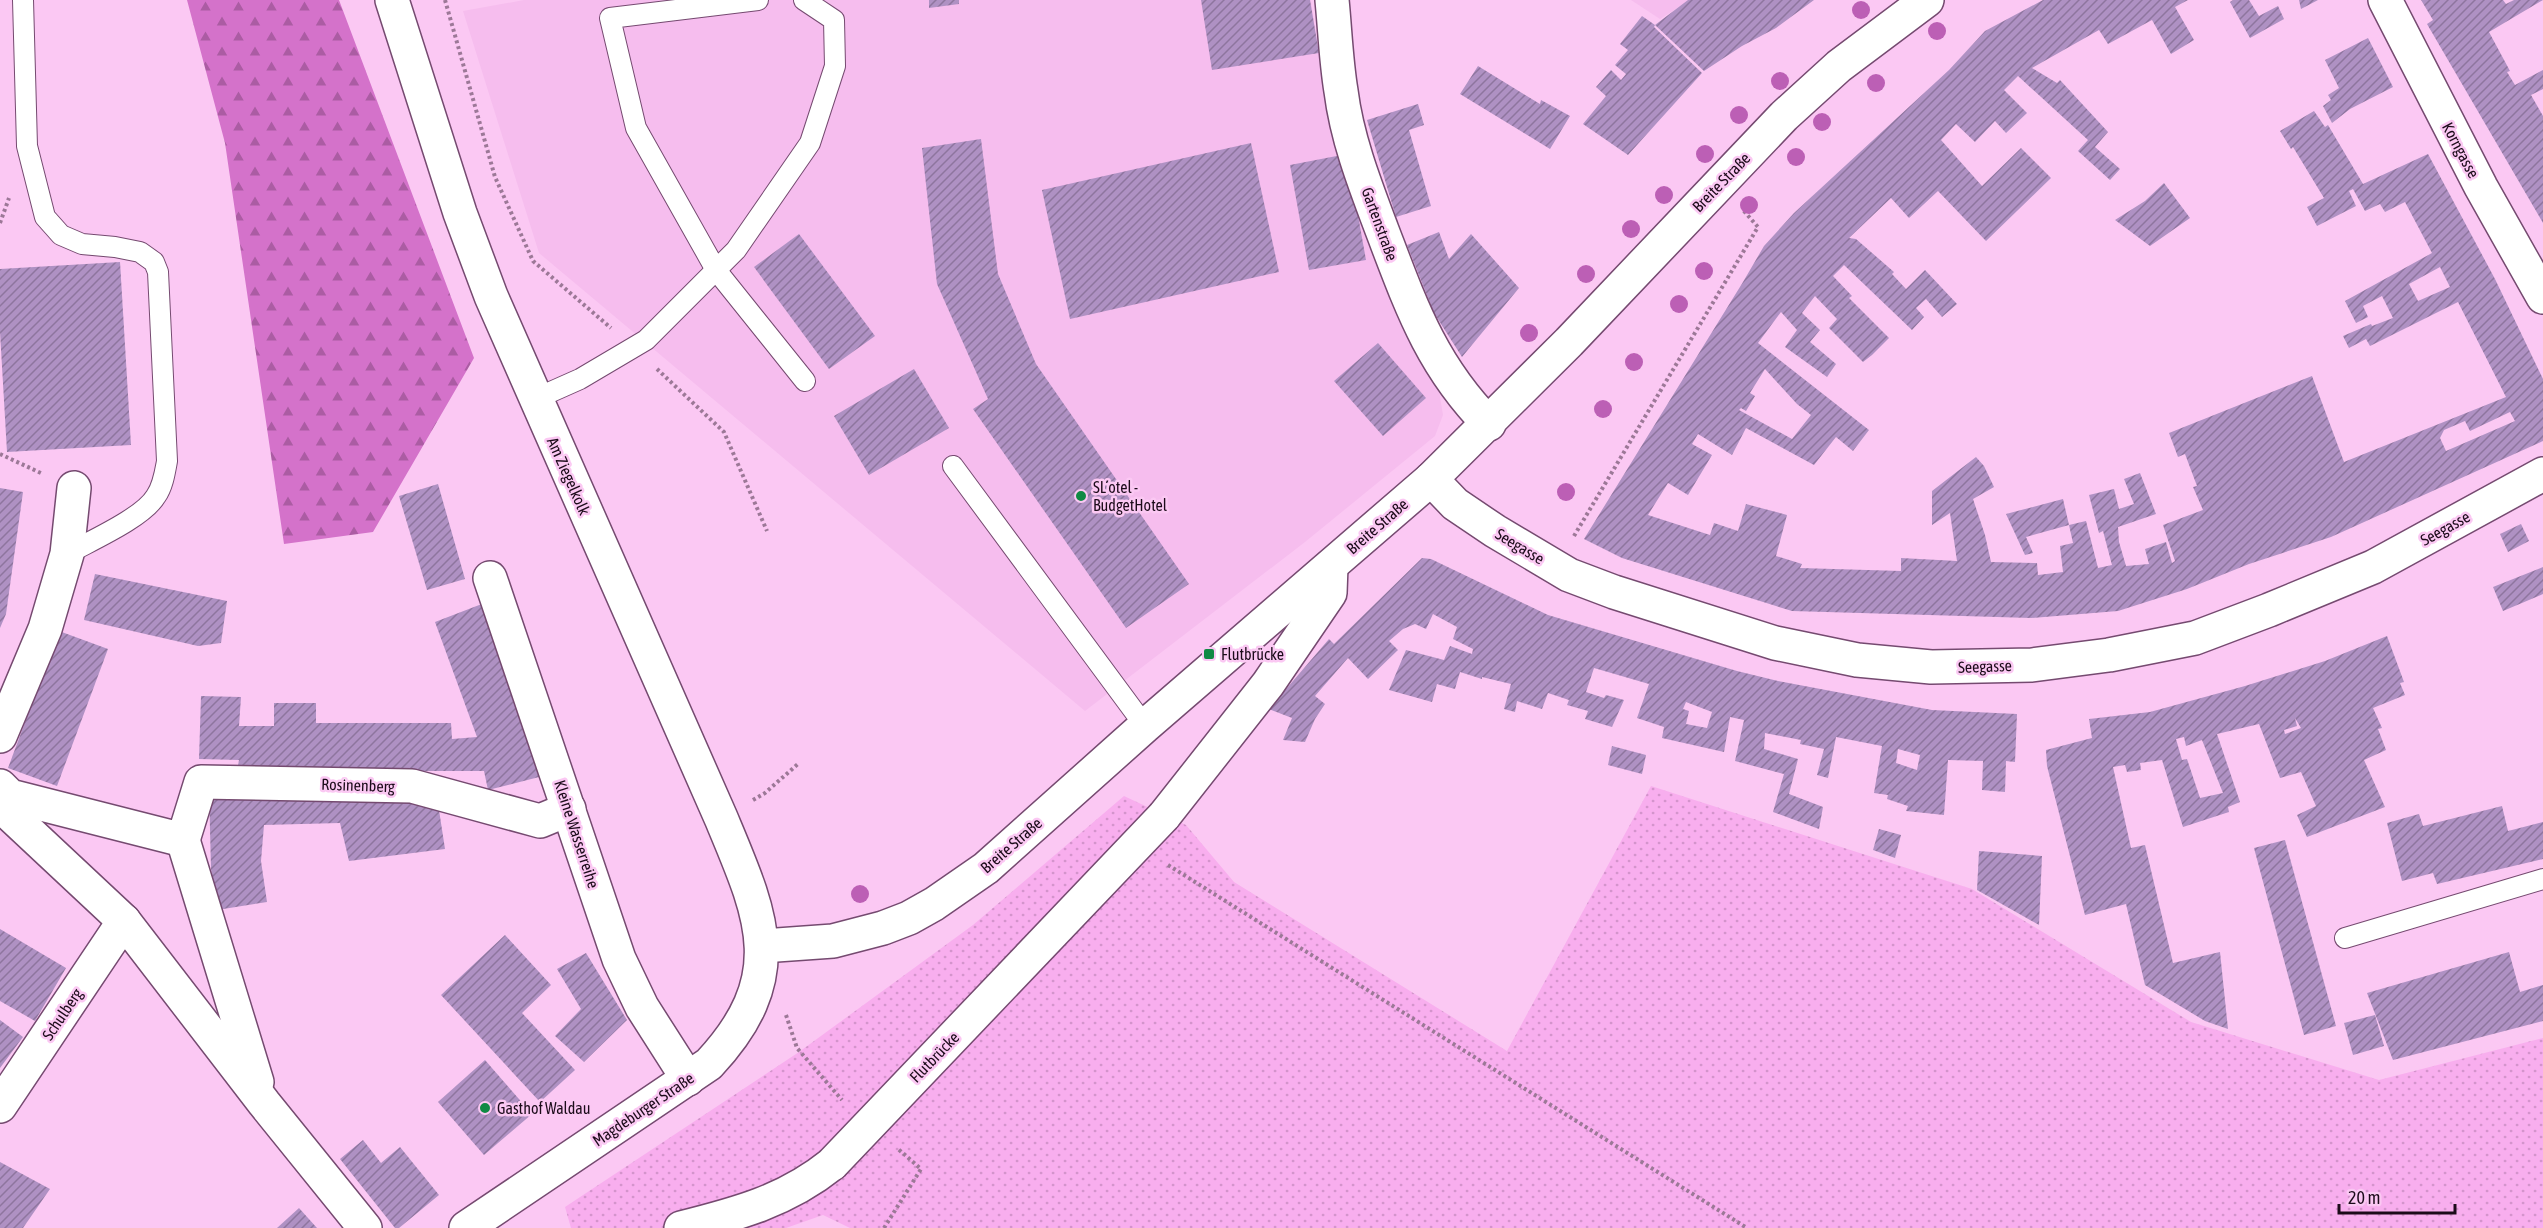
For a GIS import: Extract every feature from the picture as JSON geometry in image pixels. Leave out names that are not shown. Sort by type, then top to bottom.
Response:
[{"type":"street","name":"Am Ziegelkolk","points":[[392,0],[460,213],[491,296],[721,818],[753,897],[762,946]]},
{"type":"street","name":"Gartenstraße","points":[[1332,0],[1341,91],[1352,143],[1372,204],[1417,321],[1453,383],[1489,424]]},
{"type":"street","name":"Breite Straße","points":[[762,946],[833,941],[857,936],[909,918],[934,904],[986,868],[1145,726],[1431,479],[1489,424],[1784,116],[1839,66],[1928,0]]},
{"type":"street","name":"Korngasse","points":[[2385,0],[2476,177],[2543,297]]},
{"type":"street","name":"Seegasse","points":[[1431,479],[1455,504],[1554,567],[1614,592],[1688,617],[1786,645],[1857,660],[1931,667],[2032,665],[2109,655],[2195,638],[2373,567],[2543,474]]},
{"type":"street","points":[[0,736],[45,629],[67,554],[74,488]]},
{"type":"street","name":"Flutbrücke","points":[[681,1228],[737,1214],[774,1200],[808,1184],[832,1164],[1164,816],[1268,684],[1330,593],[1331,566]]},
{"type":"street","name":"Kleine Wasserreihe","points":[[490,578],[619,959],[642,1008],[688,1079]]},
{"type":"street","name":"Rosinenberg","points":[[183,840],[201,782],[412,786],[540,821],[569,809]]},
{"type":"street","points":[[0,786],[10,796],[183,840],[264,1103]]},
{"type":"street","points":[[0,805],[124,921],[264,1103],[365,1228]]},
{"type":"street","name":"Schulberg","points":[[0,1106],[124,921]]},
{"type":"street","name":"Magdeburger Straße","points":[[466,1228],[709,1064],[729,1043],[747,1016],[757,987],[762,946]]},
{"type":"lane","points":[[23,0],[27,146],[45,217],[61,235],[82,244],[140,252],[154,262],[158,272],[167,461],[164,478],[156,498],[131,519],[67,554]]},
{"type":"lane","points":[[758,0],[610,18],[636,128],[716,270],[805,381]]},
{"type":"lane","points":[[535,399],[580,380],[646,340],[736,250],[810,143],[835,66],[834,20],[804,0]]},
{"type":"lane","points":[[953,466],[1145,726]]},
{"type":"lane","points":[[2344,938],[2543,879]]},
{"type":"path","points":[[445,0],[495,177],[533,261],[612,328]]},
{"type":"path","points":[[1554,567],[1758,227],[1719,184]]},
{"type":"path","points":[[655,366],[724,432],[767,531]]},
{"type":"path","points":[[0,454],[74,488]]},
{"type":"path","points":[[721,818],[765,793],[799,763]]},
{"type":"path","points":[[1165,863],[1747,1228]]},
{"type":"path","points":[[786,1014],[797,1048],[844,1102]]},
{"type":"path","points":[[884,1228],[921,1169],[895,1147]]},
{"type":"shaded area","points":[[524,0],[1311,0],[1325,98],[1409,334],[1439,391],[1443,415],[1435,436],[1305,542],[1085,711],[539,253],[463,11]]},
{"type":"shaded area","points":[[1631,0],[1690,0],[1660,19]]},
{"type":"shaded area","points":[[1651,786],[1972,889],[2191,1022],[2379,1080],[2543,1038],[2543,1228],[850,1228],[823,1215],[786,1228],[571,1228],[565,1207],[799,1052],[973,925],[1124,796],[1186,825],[1234,882],[1507,1051]]},
{"type":"green space","points":[[187,0],[339,0],[474,358],[373,532],[284,544],[225,143]]},
{"type":"building","points":[[929,0],[959,0],[959,4],[929,8]]},
{"type":"building","points":[[1201,0],[1310,0],[1319,53],[1212,70]]},
{"type":"building","points":[[1688,0],[1814,0],[1776,28],[1742,46],[1704,71],[1655,25]]},
{"type":"building","points":[[2043,0],[2188,0],[2175,7],[2194,40],[2171,54],[2152,20],[2108,44],[2099,30],[2032,68],[2057,83],[2060,80],[2108,132],[2095,147],[2120,169],[2110,180],[2078,151],[2088,140],[2018,76],[2004,90],[2027,113],[2006,133],[1995,121],[1975,142],[1956,124],[1941,140],[1982,186],[2021,148],[2051,178],[1986,241],[1938,191],[1909,218],[1891,198],[1849,238],[1856,239],[1894,272],[1892,274],[1906,289],[1925,270],[1957,304],[1942,317],[1926,299],[1916,308],[1924,317],[1912,330],[1844,265],[1833,276],[1852,296],[1849,298],[1889,338],[1872,355],[1863,362],[1829,328],[1837,319],[1815,296],[1802,313],[1820,330],[1810,342],[1836,364],[1827,377],[1785,347],[1797,330],[1781,312],[1758,343],[1869,430],[1853,451],[1836,437],[1814,465],[1746,428],[1732,455],[1698,434],[1692,444],[1712,455],[1688,495],[1668,483],[1648,515],[1710,535],[1714,523],[1738,531],[1746,504],[1787,515],[1776,556],[1802,564],[1800,568],[1901,571],[1901,558],[1957,561],[1950,513],[1932,525],[1932,491],[1976,457],[1984,466],[1994,487],[1973,499],[1991,562],[2037,563],[2038,575],[2063,572],[2060,546],[2073,543],[2069,525],[2086,521],[2098,568],[2112,565],[2103,531],[2099,533],[2089,495],[2114,489],[2119,509],[2134,504],[2124,479],[2140,473],[2156,514],[2118,527],[2119,542],[2126,566],[2149,564],[2145,549],[2166,542],[2172,563],[2175,561],[2163,525],[2203,510],[2193,487],[2197,486],[2185,454],[2178,457],[2169,433],[2312,376],[2344,462],[2506,397],[2458,302],[2370,346],[2366,339],[2349,348],[2343,336],[2371,324],[2372,326],[2393,318],[2382,296],[2363,306],[2368,317],[2356,323],[2345,301],[2432,253],[2405,202],[2385,212],[2380,204],[2365,211],[2353,189],[2349,191],[2356,206],[2317,226],[2307,207],[2324,198],[2293,147],[2291,149],[2280,131],[2314,111],[2325,127],[2328,125],[2363,184],[2428,154],[2495,279],[2543,379],[2543,441],[2331,537],[2249,564],[2187,589],[2118,611],[2031,618],[1792,611],[1622,558],[1584,539],[1764,246],[1794,213],[1949,70],[1985,31]],"holes":[[[2440,267],[2450,287],[2418,301],[2409,284]],[[1765,369],[1797,404],[1811,415],[1792,439],[1739,410],[1741,408],[1746,411],[1755,396],[1750,393]],[[2510,412],[2515,421],[2446,451],[2440,438],[2444,430],[2465,421],[2470,431]]]},
{"type":"building","points":[[2249,0],[2259,16],[2278,6],[2284,19],[2250,38],[2230,2]]},
{"type":"building","points":[[2299,0],[2318,0],[2301,9]]},
{"type":"building","points":[[2421,0],[2503,0],[2506,4],[2514,0],[2543,0],[2489,32],[2515,85],[2543,70],[2543,89],[2531,95],[2543,116],[2543,223],[2427,24],[2433,20]]},
{"type":"building","points":[[1642,16],[1655,25],[1654,27],[1702,73],[1628,155],[1583,124],[1606,96],[1596,87],[1611,70],[1621,80],[1626,74],[1615,65],[1628,50],[1620,44]]},
{"type":"building","points":[[2368,38],[2393,87],[2350,109],[2332,123],[2323,106],[2331,100],[2328,95],[2339,88],[2325,60]]},
{"type":"building","points":[[1478,66],[1540,104],[1541,100],[1570,116],[1550,149],[1460,94]]},
{"type":"building","points":[[1418,104],[1424,125],[1409,130],[1431,206],[1396,217],[1367,120]]},
{"type":"building","points":[[981,139],[998,274],[1036,364],[1189,584],[1126,628],[973,409],[988,399],[937,284],[922,148]]},
{"type":"building","points":[[1251,143],[1279,272],[1070,319],[1042,190]]},
{"type":"building","points":[[1347,154],[1366,260],[1309,270],[1290,165]]},
{"type":"building","points":[[2164,183],[2190,218],[2150,246],[2115,220],[2145,201]]},
{"type":"building","points":[[1439,232],[1449,259],[1471,234],[1519,288],[1462,357],[1434,313],[1407,245]]},
{"type":"building","points":[[799,234],[875,336],[829,369],[754,267]]},
{"type":"building","points":[[120,262],[131,445],[7,452],[0,332],[0,269]]},
{"type":"building","points":[[1378,343],[1426,398],[1383,436],[1334,381]]},
{"type":"building","points":[[914,369],[949,428],[869,475],[834,416]]},
{"type":"building","points":[[438,484],[465,579],[427,590],[399,496]]},
{"type":"building","points":[[0,488],[23,492],[6,614],[0,628]]},
{"type":"building","points":[[2063,499],[2069,525],[2026,537],[2033,553],[2025,555],[2006,514]]},
{"type":"building","points":[[2521,524],[2529,541],[2508,552],[2500,534]]},
{"type":"building","points":[[1422,558],[1431,559],[1548,615],[1737,671],[1932,710],[2017,714],[2015,762],[2006,761],[2005,792],[1982,790],[1983,761],[1948,760],[1944,815],[1906,811],[1908,806],[1887,799],[1888,795],[1874,793],[1882,746],[1836,737],[1828,778],[1817,775],[1824,749],[1800,744],[1801,740],[1765,733],[1764,749],[1798,759],[1789,794],[1823,807],[1819,829],[1773,812],[1784,774],[1735,761],[1744,720],[1730,717],[1724,752],[1662,738],[1664,727],[1637,718],[1649,684],[1594,668],[1586,692],[1604,698],[1606,695],[1624,700],[1612,727],[1585,719],[1588,711],[1567,705],[1569,700],[1548,693],[1542,709],[1517,701],[1515,712],[1504,709],[1511,684],[1460,672],[1455,689],[1437,684],[1432,702],[1389,690],[1406,650],[1444,660],[1450,646],[1472,654],[1473,649],[1453,639],[1457,627],[1433,614],[1426,629],[1415,624],[1403,629],[1389,641],[1398,650],[1368,679],[1348,658],[1315,696],[1325,704],[1315,719],[1305,742],[1283,740],[1292,718],[1269,709],[1329,639],[1334,644]],"holes":[[[1686,702],[1712,712],[1707,728],[1686,724],[1689,711],[1683,709]],[[1898,749],[1920,755],[1917,770],[1896,763]]]},
{"type":"building","points":[[2543,567],[2543,594],[2503,611],[2493,587]]},
{"type":"building","points":[[95,574],[227,601],[221,643],[198,646],[84,620]]},
{"type":"building","points":[[487,602],[543,776],[488,790],[484,771],[237,771],[239,760],[199,759],[201,696],[241,697],[239,726],[274,726],[274,703],[316,703],[316,723],[451,723],[452,739],[477,737],[435,622]]},
{"type":"building","points":[[59,631],[108,649],[57,786],[8,768]]},
{"type":"building","points":[[2387,636],[2404,682],[2400,683],[2405,695],[2373,708],[2382,728],[2378,729],[2386,750],[2364,760],[2385,807],[2307,837],[2297,815],[2316,806],[2301,772],[2280,778],[2259,724],[2217,734],[2240,802],[2228,807],[2229,812],[2183,827],[2162,760],[2140,763],[2141,770],[2127,772],[2125,765],[2113,767],[2131,848],[2145,845],[2173,963],[2220,952],[2228,1029],[2205,1021],[2145,985],[2126,904],[2085,915],[2047,766],[2046,750],[2092,738],[2089,719],[2150,712],[2325,661]],"holes":[[[2295,718],[2301,728],[2285,734],[2284,730],[2297,726]],[[2184,737],[2186,746],[2202,740],[2223,793],[2200,798],[2187,759],[2182,760],[2176,739]]]},
{"type":"building","points":[[1612,746],[1646,755],[1642,774],[1608,765]]},
{"type":"building","points":[[209,790],[437,797],[445,849],[349,861],[340,823],[264,825],[261,861],[267,902],[217,910],[211,869]]},
{"type":"building","points":[[2502,806],[2508,831],[2543,822],[2543,859],[2437,884],[2433,873],[2402,881],[2387,823],[2419,814],[2423,826]]},
{"type":"building","points":[[1879,829],[1901,835],[1895,858],[1873,850]]},
{"type":"building","points":[[2285,840],[2336,1026],[2304,1035],[2254,848]]},
{"type":"building","points":[[1979,851],[2042,856],[2039,925],[1977,890]]},
{"type":"building","points":[[0,929],[66,968],[35,1021],[0,1001]]},
{"type":"building","points":[[505,935],[551,985],[522,1013],[575,1070],[540,1102],[441,995]]},
{"type":"building","points":[[2509,952],[2520,992],[2543,985],[2543,1021],[2393,1060],[2367,993]]},
{"type":"building","points":[[586,953],[627,1020],[584,1062],[555,1036],[581,1009],[557,969]]},
{"type":"building","points":[[2375,1015],[2384,1046],[2353,1055],[2344,1023]]},
{"type":"building","points":[[0,1020],[23,1037],[0,1068]]},
{"type":"building","name":"Gasthof Waldau","points":[[485,1060],[532,1114],[484,1155],[438,1102]]},
{"type":"building","points":[[363,1140],[381,1163],[400,1147],[439,1195],[399,1228],[395,1228],[340,1159]]},
{"type":"building","points":[[0,1162],[50,1189],[23,1228],[0,1228]]},
{"type":"building","points":[[299,1208],[317,1228],[277,1228]]},
{"type":"place","name":"SL´otel - BudgetHotel","points":[[1081,496]]},
{"type":"place","name":"Flutbrücke","points":[[1209,654]]},
{"type":"place","name":"Gasthof Waldau","points":[[485,1108]]}]
